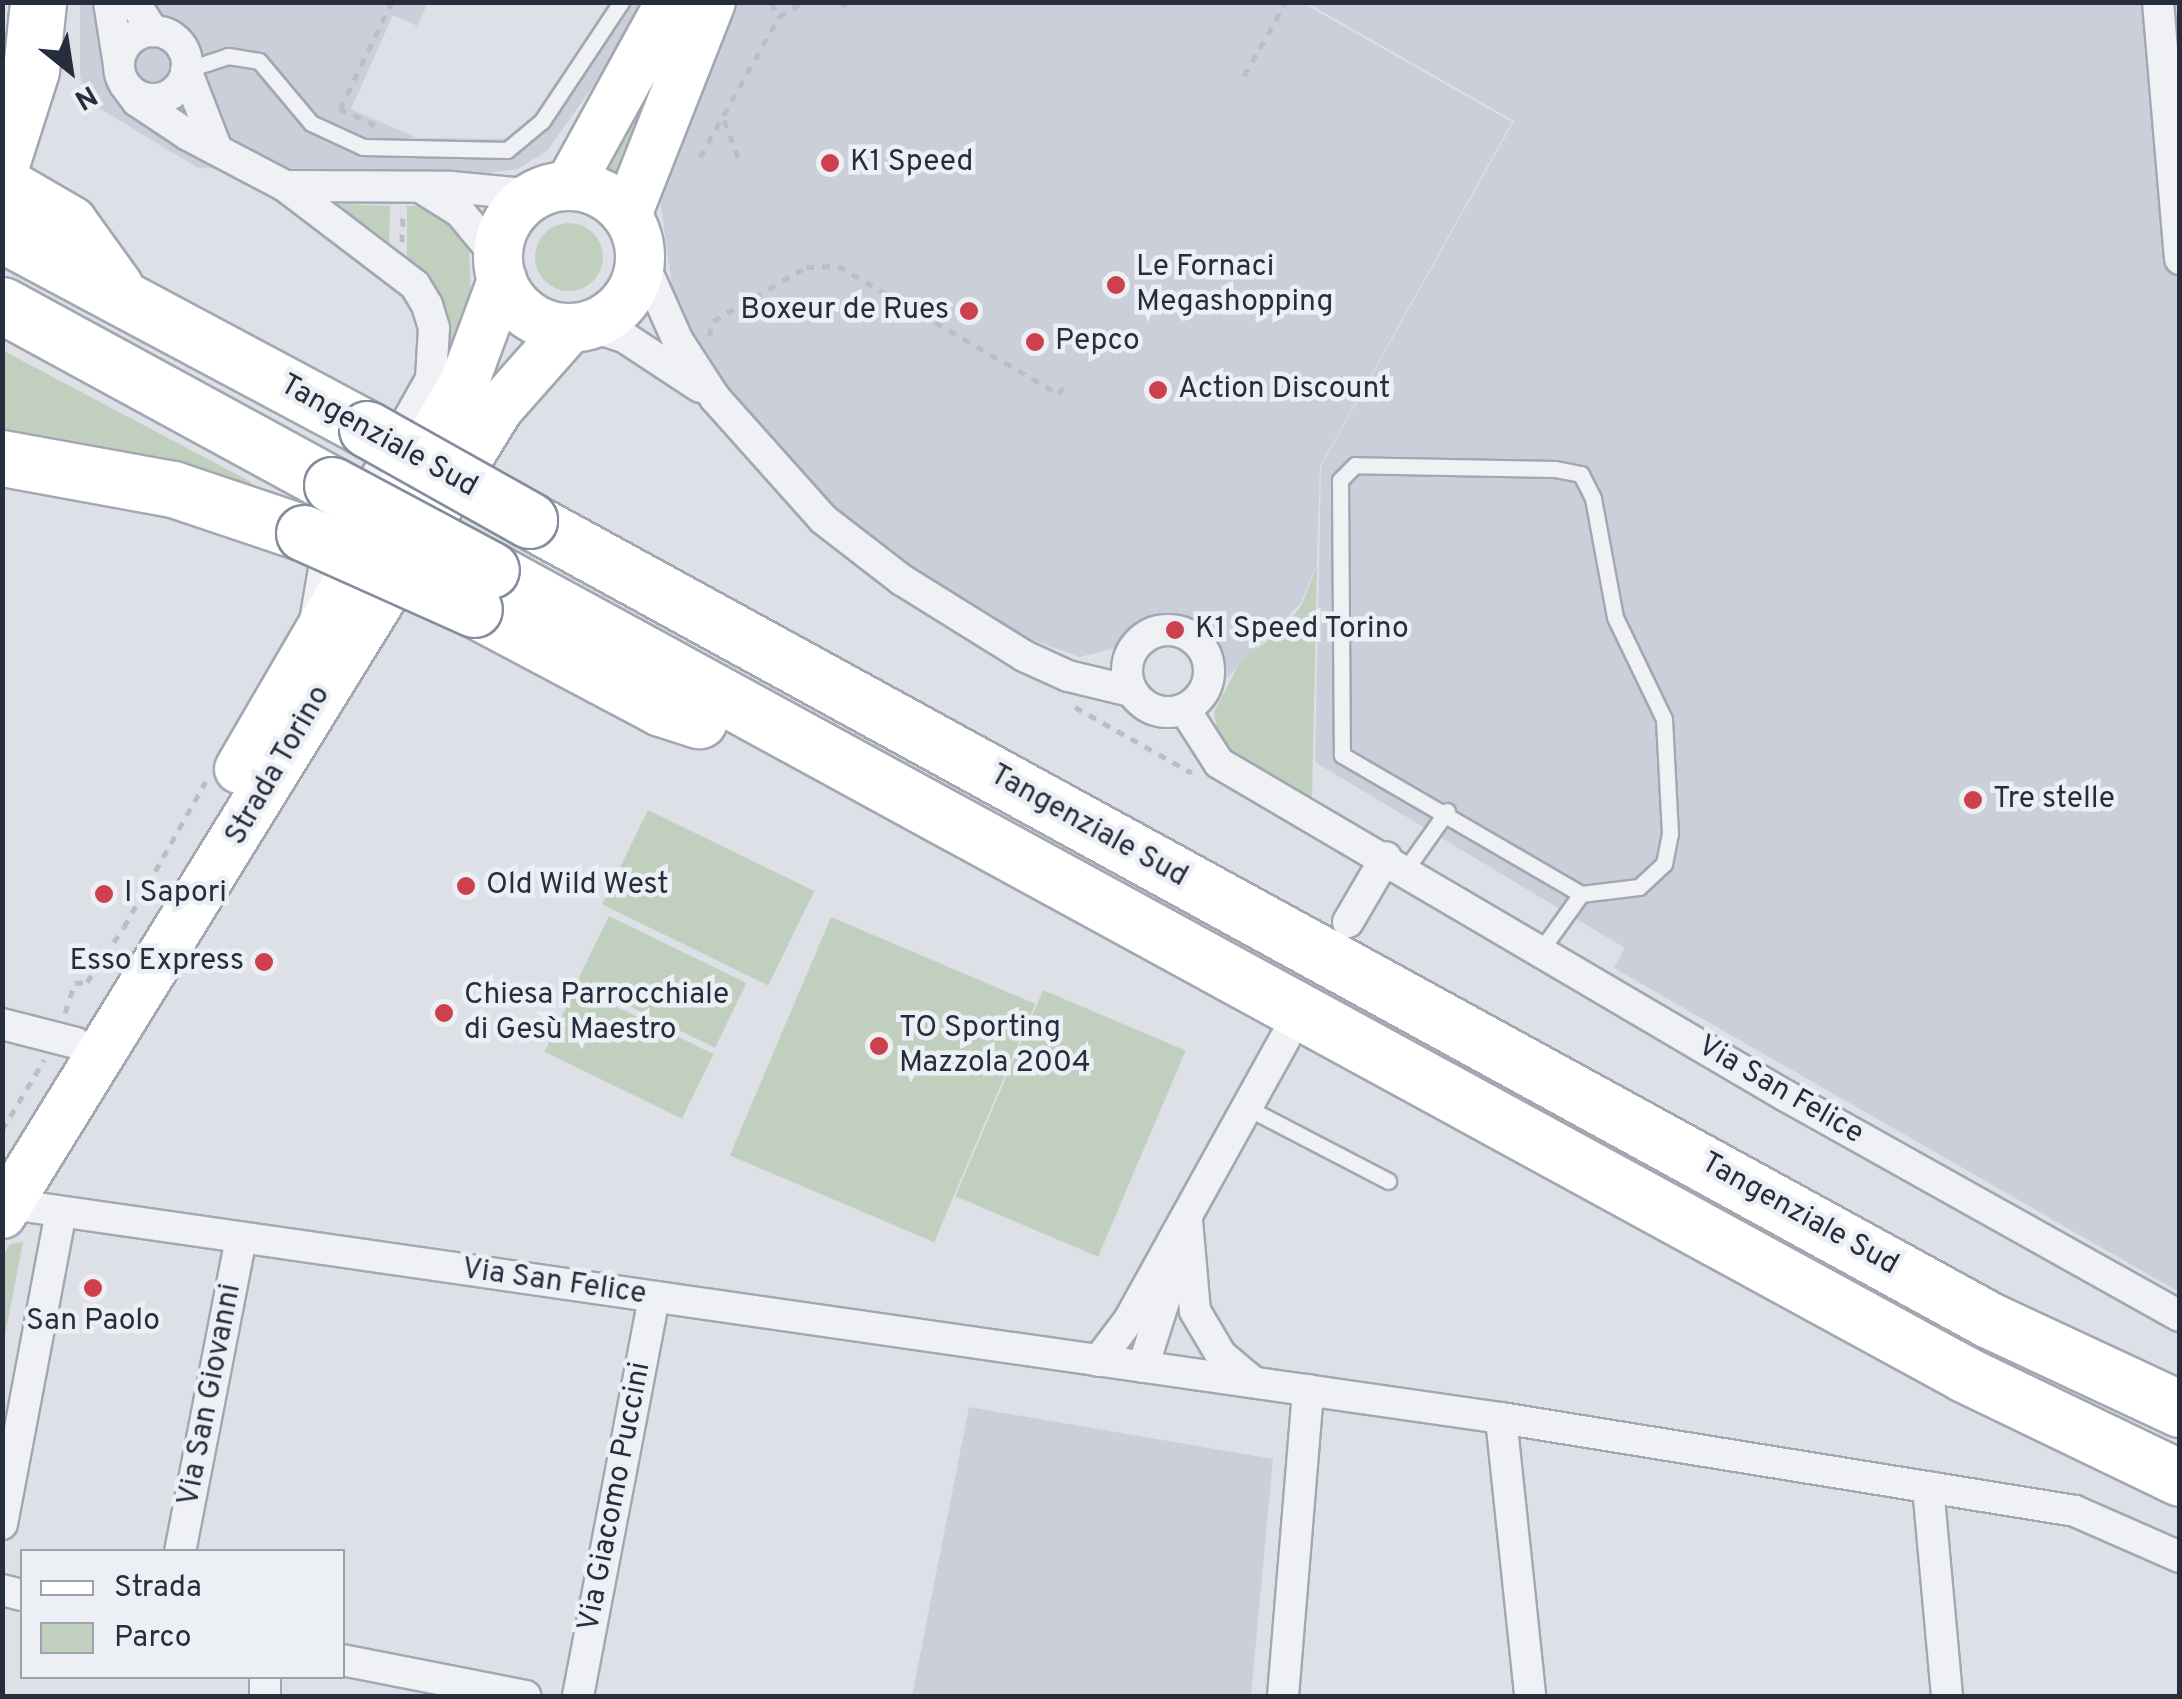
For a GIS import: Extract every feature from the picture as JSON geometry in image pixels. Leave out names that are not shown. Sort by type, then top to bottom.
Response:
[{"type":"highway","points":[[8,203],[31,70],[38,2]]},
{"type":"highway","name":"Tangenziale Sud","points":[[8,203],[69,223],[126,302],[368,429],[1989,1320],[2180,1409]]},
{"type":"highway","name":"Tangenziale Sud","points":[[2,305],[332,485],[482,590],[829,759],[1966,1375],[2180,1478]]},
{"type":"highway","points":[[2,458],[173,490],[482,590]]},
{"type":"main road","points":[[670,2],[552,191],[511,217],[500,269],[527,315],[579,327],[626,300],[634,237],[711,2]]},
{"type":"main road","points":[[552,191],[591,189],[634,237]]},
{"type":"main road","name":"Strada Torino","points":[[2,1156],[76,1043],[464,383],[500,269]]},
{"type":"main road","name":"Strada Torino","points":[[6,1209],[499,408],[579,327]]},
{"type":"street","points":[[109,2],[122,75],[137,102],[285,186],[415,285],[434,328],[431,379],[324,569],[311,644]]},
{"type":"street","points":[[134,2],[153,31],[178,42],[216,148]]},
{"type":"street","points":[[2158,2],[2180,259]]},
{"type":"street","points":[[122,75],[130,39],[153,31]]},
{"type":"street","points":[[122,75],[158,98],[177,89],[186,70]]},
{"type":"street","points":[[285,186],[552,191]]},
{"type":"street","points":[[415,190],[459,211],[500,269]]},
{"type":"street","points":[[634,237],[678,341],[714,398],[853,544],[1046,665],[1131,690],[1154,710],[1185,710],[1208,686],[1207,654],[1176,630],[1099,659],[1046,665]]},
{"type":"street","points":[[579,327],[636,344],[714,398]]},
{"type":"street","points":[[1131,690],[1127,664],[1141,640]]},
{"type":"street","name":"Via San Felice","points":[[1185,710],[1219,763],[1396,863],[1786,1096],[2180,1316]]},
{"type":"street","points":[[1348,922],[1396,863]]},
{"type":"street","points":[[2,1024],[76,1043]]},
{"type":"street","points":[[1098,1361],[1188,1217],[1285,1039]]},
{"type":"street","name":"Via San Felice","points":[[6,1209],[61,1213],[1501,1418],[2075,1511],[2180,1557]]},
{"type":"street","points":[[2,1524],[61,1213]]},
{"type":"street","points":[[1142,1367],[1188,1217]]},
{"type":"street","points":[[1188,1217],[1188,1288],[1202,1328],[1232,1367],[1254,1382]]},
{"type":"street","name":"Via San Giovanni","points":[[181,1549],[241,1239]]},
{"type":"street","name":"Via Giacomo Puccini","points":[[578,1696],[654,1298]]},
{"type":"street","points":[[1283,1696],[1308,1390]]},
{"type":"street","points":[[1501,1418],[1530,1696]]},
{"type":"street","points":[[1928,1487],[1947,1696]]},
{"type":"street","points":[[345,1661],[525,1696]]},
{"type":"lane","points":[[186,70],[228,56],[259,61],[311,123],[363,147],[507,150],[542,121],[621,2]]},
{"type":"lane","points":[[1354,466],[1581,474],[1602,523],[1615,617],[1664,719],[1670,834],[1664,864],[1639,887],[1582,894],[1447,810],[1342,755],[1340,480],[1354,466]]},
{"type":"lane","points":[[1396,863],[1447,810]]},
{"type":"lane","points":[[1541,950],[1582,894]]},
{"type":"lane","points":[[1248,1108],[1388,1181]]},
{"type":"path","points":[[771,2],[780,17]]},
{"type":"path","points":[[700,158],[780,17],[803,2]]},
{"type":"path","points":[[840,2],[848,6]]},
{"type":"path","points":[[1244,76],[1286,2]]},
{"type":"path","points":[[389,131],[340,110],[395,4]]},
{"type":"path","points":[[724,119],[740,160]]},
{"type":"path","points":[[401,260],[415,190]]},
{"type":"path","points":[[706,347],[713,321],[821,264],[838,266],[1059,394],[1064,386]]},
{"type":"path","points":[[1069,704],[1206,780]]},
{"type":"shaded area","points":[[80,3],[428,3],[417,26],[393,15],[351,109],[417,138],[507,139],[532,117],[612,3],[652,3],[547,151],[518,169],[486,173],[198,168],[89,102],[80,76]]},
{"type":"shaded area","points":[[726,3],[1303,3],[1512,122],[1320,466],[1317,564],[1301,603],[1226,679],[1211,635],[1166,616],[1140,625],[1112,649],[1079,657],[1009,631],[882,548],[825,500],[734,394],[675,307],[660,201]]},
{"type":"shaded area","points":[[1307,3],[2179,3],[2179,1292],[1614,968],[1625,948],[1315,762],[1321,466],[1514,121]]},
{"type":"shaded area","points":[[969,1407],[1273,1459],[1251,1696],[912,1696]]},
{"type":"green space","points":[[687,3],[621,176],[595,165]]},
{"type":"green space","points":[[390,206],[389,255],[337,207]]},
{"type":"green space","points":[[407,206],[426,206],[464,233],[469,250],[472,313],[446,370],[407,268]]},
{"type":"green space","points":[[569,223],[593,233],[603,257],[593,281],[569,291],[545,281],[535,257],[545,233]]},
{"type":"green space","points":[[2,350],[251,482],[246,492],[3,436]]},
{"type":"green space","points":[[1317,566],[1312,799],[1232,754],[1218,736],[1214,712],[1240,662],[1286,626],[1302,604]]},
{"type":"green space","points":[[648,810],[814,891],[768,985],[602,904]]},
{"type":"green space","points":[[609,916],[747,983],[715,1048],[577,981]]},
{"type":"green space","points":[[831,917],[1035,1004],[934,1242],[730,1155]]},
{"type":"green space","points":[[576,987],[714,1054],[682,1119],[544,1052]]},
{"type":"green space","points":[[1043,990],[1186,1051],[1098,1257],[955,1196]]},
{"type":"green space","points":[[23,1242],[3,1346],[3,1256],[10,1244]]},
{"type":"place","name":"K1 Speed","points":[[830,163]]},
{"type":"place","name":"Le Fornaci Megashopping","points":[[1116,285]]},
{"type":"place","name":"Boxeur de Rues","points":[[969,311]]},
{"type":"place","name":"Pepco","points":[[1035,342]]},
{"type":"place","name":"Action Discount","points":[[1158,390]]},
{"type":"place","name":"K1 Speed Torino","points":[[1175,630]]},
{"type":"place","name":"Tre stelle","points":[[1973,800]]},
{"type":"place","name":"Old Wild West","points":[[466,886]]},
{"type":"place","name":"I Sapori","points":[[104,894]]},
{"type":"place","name":"Esso Express","points":[[264,962]]},
{"type":"place","name":"Chiesa Parrocchiale di Gesù Maestro","points":[[444,1013]]},
{"type":"place","name":"TO Sporting Mazzola 2004","points":[[879,1046]]},
{"type":"place","name":"San Paolo","points":[[93,1288]]}]
